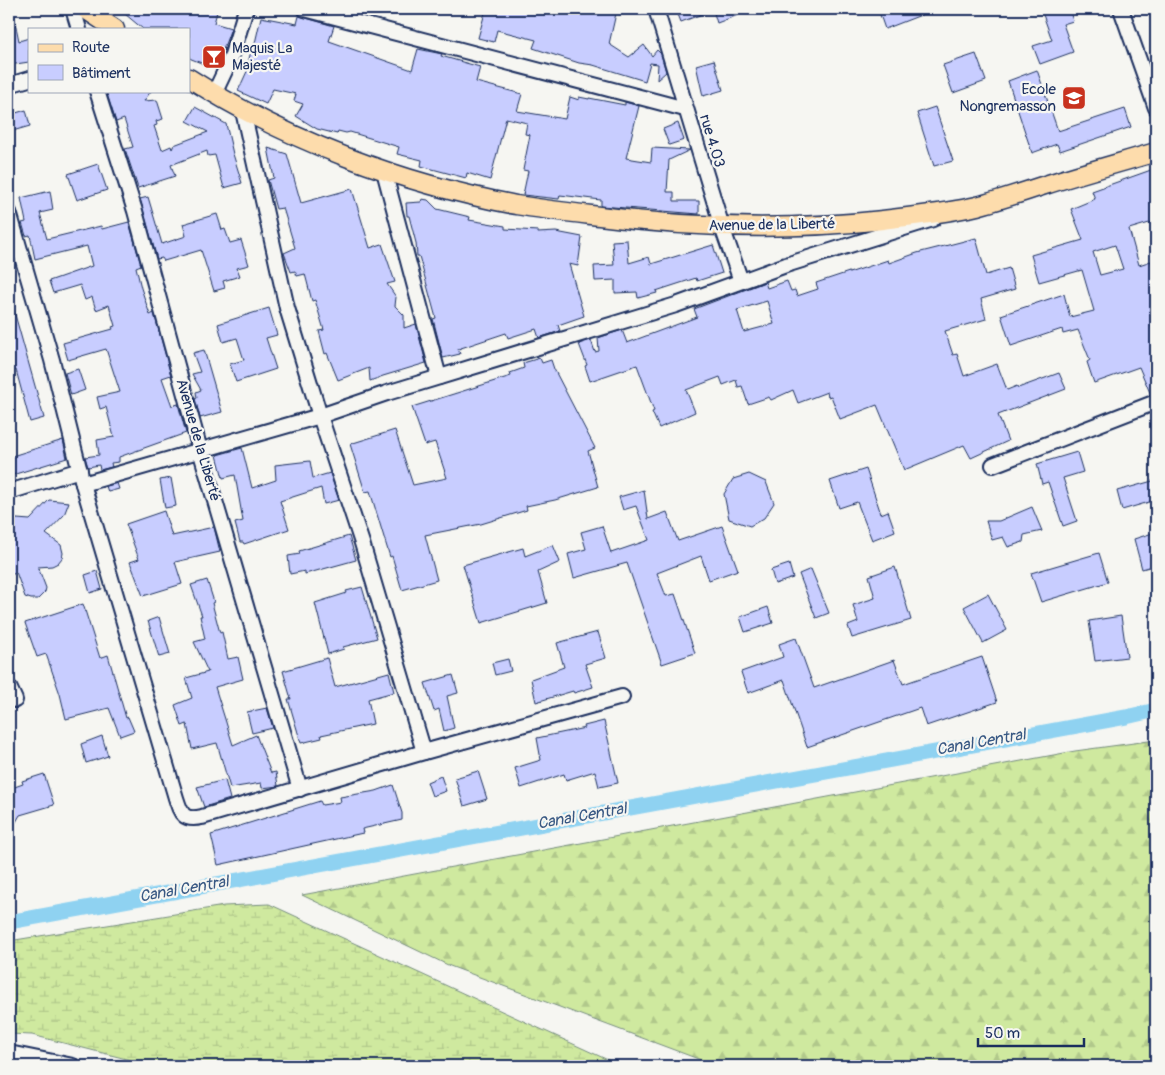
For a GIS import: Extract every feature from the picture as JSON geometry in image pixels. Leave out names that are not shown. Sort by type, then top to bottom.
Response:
[{"type":"main road","points":[[86,9],[114,28]]},
{"type":"main road","name":"Avenue de la Liberté","points":[[190,79],[244,111],[306,140],[384,171],[517,205],[640,222],[776,228],[824,226],[912,216],[977,206],[1156,152]]},
{"type":"street","points":[[73,9],[79,28]]},
{"type":"street","points":[[214,94],[231,58],[246,9]]},
{"type":"street","points":[[305,9],[686,109]]},
{"type":"street","name":"rue 4.03","points":[[656,9],[722,227],[741,281]]},
{"type":"street","points":[[1121,9],[1156,108]]},
{"type":"street","points":[[9,85],[28,79]]},
{"type":"street","name":"Avenue de la Liberté","points":[[97,92],[135,211],[200,450],[300,789]]},
{"type":"street","points":[[244,111],[287,308],[362,543],[424,752]]},
{"type":"street","points":[[384,171],[438,377]]},
{"type":"street","points":[[83,484],[320,416],[438,377],[676,305],[786,265],[977,206]]},
{"type":"street","points":[[9,212],[52,360],[83,484],[176,798],[181,812],[186,817],[193,819],[622,697]]},
{"type":"street","points":[[993,465],[1156,402]]},
{"type":"street","points":[[9,492],[80,470]]},
{"type":"street","points":[[9,688],[15,700]]},
{"type":"street","points":[[9,1053],[73,1066]]},
{"type":"green space","points":[[1156,740],[1156,1066],[717,1066],[450,966],[302,895],[1075,751]]},
{"type":"green space","points":[[269,904],[621,1066],[154,1066],[32,1035],[9,1034],[9,941],[224,906]]},
{"type":"building","points":[[119,9],[203,9],[217,12],[214,23],[231,28],[216,69],[190,58],[190,28],[142,28]]},
{"type":"building","points":[[486,9],[617,9],[609,44],[629,57],[644,45],[652,56],[657,50],[661,54],[666,72],[657,80],[658,64],[650,63],[645,81],[533,48],[536,40],[497,30],[494,42],[478,38]]},
{"type":"building","points":[[676,9],[751,10],[717,23],[713,10],[681,22]]},
{"type":"building","points":[[878,9],[934,9],[934,10],[885,29]]},
{"type":"building","points":[[1041,9],[1069,9],[1073,21],[1063,24],[1073,52],[1040,64],[1033,46],[1052,40]]},
{"type":"building","points":[[299,16],[334,26],[329,41],[412,70],[418,49],[442,54],[441,56],[480,67],[476,82],[522,94],[517,111],[565,119],[570,97],[579,100],[579,97],[589,98],[625,105],[625,102],[639,106],[626,158],[651,162],[652,148],[690,150],[669,160],[667,192],[674,192],[674,201],[699,201],[699,214],[601,206],[601,200],[560,195],[559,199],[523,195],[528,171],[523,170],[530,135],[525,134],[527,123],[506,118],[490,180],[467,173],[466,178],[421,166],[422,160],[397,154],[399,147],[350,132],[338,131],[337,134],[317,129],[296,116],[303,104],[294,101],[296,94],[273,89],[266,104],[238,91],[249,67],[247,67],[251,51],[253,52],[261,17],[297,24]]},
{"type":"building","points":[[9,17],[14,17],[19,41],[28,38],[28,62],[9,65]]},
{"type":"building","points":[[976,54],[986,81],[953,93],[943,65]]},
{"type":"building","points":[[714,60],[723,90],[703,96],[696,65]]},
{"type":"building","points":[[1037,70],[1058,131],[1125,109],[1131,127],[1060,151],[1057,144],[1032,153],[1008,81]]},
{"type":"building","points":[[106,92],[150,92],[144,101],[157,100],[163,119],[156,121],[157,125],[154,126],[162,150],[171,146],[172,149],[174,145],[208,132],[187,121],[195,107],[226,124],[242,183],[224,188],[215,155],[208,156],[207,151],[171,165],[175,176],[138,188],[125,149],[133,147],[124,119],[116,122]]},
{"type":"building","points":[[935,107],[953,161],[934,166],[917,113]]},
{"type":"building","points":[[26,110],[30,126],[9,132],[9,115]]},
{"type":"building","points":[[678,123],[684,140],[669,145],[663,129]]},
{"type":"building","points":[[268,148],[287,154],[301,203],[352,189],[370,248],[382,244],[395,282],[387,284],[396,297],[395,306],[404,315],[404,328],[416,324],[426,363],[370,381],[369,368],[338,380],[327,353],[325,354],[319,331],[324,330],[315,300],[312,301],[305,274],[297,276],[295,271],[291,272],[284,253],[295,248],[283,208],[276,209],[268,180],[274,178]]},
{"type":"building","points":[[98,164],[107,190],[77,200],[68,174]]},
{"type":"building","points":[[1151,170],[1154,179],[1156,179],[1156,196],[1153,197],[1156,207],[1156,221],[1129,229],[1139,265],[1151,261],[1156,278],[1156,303],[1151,305],[1156,318],[1156,324],[1151,326],[1156,341],[1156,393],[1151,395],[1139,367],[1094,383],[1087,362],[1090,360],[1078,330],[1063,334],[1062,329],[1011,346],[1001,315],[1064,294],[1070,317],[1094,311],[1082,270],[1039,282],[1031,255],[1083,240],[1071,209],[1095,199],[1092,191]],"holes":[[[1115,245],[1123,269],[1100,275],[1093,252]]]},
{"type":"building","points":[[50,191],[53,210],[40,213],[47,239],[101,226],[102,229],[129,222],[141,265],[136,267],[141,288],[150,315],[154,313],[171,375],[162,378],[172,406],[178,404],[186,433],[119,457],[119,462],[111,463],[112,467],[100,470],[99,465],[88,467],[85,457],[99,455],[97,440],[114,437],[106,407],[100,409],[97,397],[120,392],[106,349],[68,360],[63,343],[113,329],[112,327],[115,326],[109,305],[96,310],[92,297],[85,300],[80,285],[53,293],[49,281],[92,266],[87,246],[35,259],[30,235],[26,236],[22,223],[26,222],[21,198]]},
{"type":"building","points":[[148,197],[162,244],[186,236],[183,224],[217,214],[222,230],[225,229],[230,243],[241,240],[249,265],[237,268],[240,276],[223,281],[225,288],[214,291],[201,250],[164,261],[162,258],[157,259],[140,199]]},
{"type":"building","points":[[422,199],[428,200],[437,209],[470,217],[469,220],[505,226],[505,229],[538,231],[538,233],[556,232],[582,237],[578,266],[569,264],[584,316],[558,325],[560,331],[539,338],[536,329],[508,338],[506,333],[458,349],[460,354],[443,358],[433,319],[436,318],[419,256],[417,256],[416,243],[409,216],[407,216],[406,203],[421,202]]},
{"type":"building","points":[[976,238],[986,275],[1009,268],[1015,289],[981,299],[986,319],[945,331],[953,355],[957,354],[964,376],[997,364],[1007,390],[1017,386],[1018,388],[1059,373],[1066,389],[998,415],[1008,441],[971,458],[964,445],[904,470],[877,405],[840,419],[831,396],[828,397],[827,392],[798,403],[793,390],[771,400],[769,397],[748,404],[742,386],[738,387],[736,380],[723,385],[720,377],[686,390],[695,412],[659,428],[637,365],[590,381],[585,366],[587,365],[579,344],[591,340],[595,352],[599,351],[598,338],[622,330],[627,343],[697,317],[694,309],[765,282],[767,288],[787,281],[791,291],[795,290],[797,296],[818,289],[816,283],[888,260],[889,263],[917,253]],"holes":[[[767,301],[774,324],[744,332],[737,310]]]},
{"type":"building","points":[[627,240],[629,263],[649,257],[651,264],[713,245],[722,273],[697,281],[696,278],[638,298],[637,292],[615,293],[615,280],[595,281],[594,266],[614,265],[612,241]]},
{"type":"building","points":[[9,304],[12,304],[44,418],[30,422],[16,370],[9,372]]},
{"type":"building","points":[[269,308],[277,335],[266,338],[276,369],[236,382],[230,364],[244,360],[237,338],[223,342],[218,324]]},
{"type":"building","points":[[204,350],[222,412],[200,418],[195,399],[197,398],[196,392],[201,390],[192,374],[200,372],[193,353]]},
{"type":"building","points":[[540,358],[542,363],[551,360],[595,448],[588,451],[598,487],[555,500],[526,506],[527,510],[481,524],[425,535],[437,580],[402,590],[370,491],[365,492],[350,444],[395,430],[413,485],[447,478],[435,442],[425,445],[412,407],[511,376],[510,373],[524,368],[523,363]]},
{"type":"building","points":[[78,369],[85,390],[71,395],[65,373]]},
{"type":"building","points":[[63,440],[67,458],[9,476],[9,457]]},
{"type":"building","points":[[242,448],[252,488],[276,480],[275,465],[310,461],[313,478],[330,473],[339,500],[324,504],[321,488],[280,501],[289,529],[244,544],[240,542],[235,523],[243,521],[235,475],[223,478],[217,455]]},
{"type":"building","points":[[1077,452],[1083,472],[1063,478],[1077,521],[1063,526],[1048,482],[1042,484],[1037,464]]},
{"type":"building","points":[[866,469],[881,514],[888,511],[895,531],[872,540],[857,502],[839,508],[830,481]]},
{"type":"building","points":[[749,474],[766,482],[774,503],[764,518],[750,526],[729,519],[724,494],[733,479]]},
{"type":"building","points":[[171,478],[176,506],[165,508],[160,480]]},
{"type":"building","points":[[1156,480],[1156,500],[1122,510],[1117,491]]},
{"type":"building","points":[[117,483],[119,489],[108,492],[106,486]]},
{"type":"building","points":[[644,490],[648,519],[667,512],[678,541],[722,526],[738,570],[709,580],[701,556],[657,573],[666,596],[675,594],[695,653],[662,664],[627,563],[574,578],[568,554],[586,549],[581,532],[602,526],[611,553],[649,540],[636,506],[623,510],[619,497]]},
{"type":"building","points":[[49,500],[69,502],[64,515],[46,534],[61,545],[63,553],[58,563],[52,566],[38,567],[46,588],[45,592],[38,599],[31,599],[25,597],[16,572],[9,577],[9,520],[30,520]]},
{"type":"building","points":[[1032,507],[1042,531],[1024,535],[1023,542],[1008,547],[1003,537],[992,540],[986,521],[999,521]]},
{"type":"building","points":[[164,511],[172,536],[214,527],[220,552],[175,562],[182,584],[143,596],[130,562],[139,559],[126,524]]},
{"type":"building","points":[[1156,532],[1156,565],[1142,569],[1134,539]]},
{"type":"building","points":[[349,536],[356,560],[305,574],[305,571],[290,574],[288,556],[300,554],[299,551]]},
{"type":"building","points":[[553,545],[560,562],[538,572],[547,603],[481,623],[463,565],[523,548],[525,556]]},
{"type":"building","points":[[1099,553],[1108,582],[1041,602],[1031,573]]},
{"type":"building","points":[[789,564],[793,578],[775,584],[771,570]]},
{"type":"building","points":[[895,567],[911,620],[852,638],[848,626],[858,622],[853,605],[875,598],[869,576]]},
{"type":"building","points":[[811,569],[829,613],[816,618],[799,574]]},
{"type":"building","points":[[97,571],[102,589],[90,593],[85,575]]},
{"type":"building","points":[[207,580],[228,659],[238,657],[243,679],[215,687],[233,745],[256,735],[271,773],[276,772],[278,786],[262,788],[261,783],[230,788],[217,743],[192,749],[187,724],[182,726],[175,705],[192,698],[186,678],[208,672],[194,642],[205,639],[200,616],[202,616],[191,585]]},
{"type":"building","points":[[362,587],[377,638],[343,647],[344,649],[328,654],[315,603]]},
{"type":"building","points":[[988,594],[1007,630],[983,643],[964,607]]},
{"type":"building","points":[[83,604],[100,658],[108,655],[126,718],[128,717],[134,731],[120,736],[109,708],[66,719],[60,694],[46,654],[37,657],[25,623]]},
{"type":"building","points":[[768,607],[773,623],[745,632],[740,617]]},
{"type":"building","points":[[1121,616],[1127,657],[1095,661],[1089,621]]},
{"type":"building","points":[[159,617],[170,654],[159,657],[148,621]]},
{"type":"building","points":[[598,632],[606,658],[585,664],[593,687],[536,702],[531,679],[564,667],[557,643]]},
{"type":"building","points":[[796,638],[814,688],[894,660],[903,684],[982,657],[997,702],[926,726],[920,708],[807,747],[784,680],[748,693],[741,672],[783,657],[779,644]]},
{"type":"building","points":[[327,658],[335,687],[389,672],[394,692],[368,699],[373,724],[321,735],[322,738],[301,743],[288,699],[291,699],[283,671]]},
{"type":"building","points":[[508,659],[511,671],[495,675],[492,663]]},
{"type":"building","points":[[453,675],[458,693],[447,696],[454,728],[444,731],[439,709],[434,711],[425,683]]},
{"type":"building","points":[[267,708],[273,728],[252,733],[247,712]]},
{"type":"building","points":[[604,721],[618,783],[599,787],[595,771],[566,780],[564,774],[521,788],[515,768],[541,760],[537,738],[585,728],[584,726]]},
{"type":"building","points":[[102,736],[108,756],[86,763],[81,744]]},
{"type":"building","points":[[478,771],[487,799],[464,806],[455,778]]},
{"type":"building","points":[[44,774],[54,805],[20,815],[9,834],[9,789],[23,784],[22,781]]},
{"type":"building","points":[[441,776],[446,791],[432,796],[427,782]]},
{"type":"building","points":[[225,780],[230,799],[204,807],[197,787]]},
{"type":"building","points":[[393,785],[402,813],[402,820],[362,829],[363,833],[218,865],[211,835],[320,801],[322,805],[341,802],[340,797],[376,791]]},
{"type":"waterway","name":"Canal Central","points":[[9,922],[1156,710]]},
{"type":"place","name":"Maquis La Majesté","points":[[214,57]]},
{"type":"place","name":"Ecole Nongremasson","points":[[1074,98]]}]
